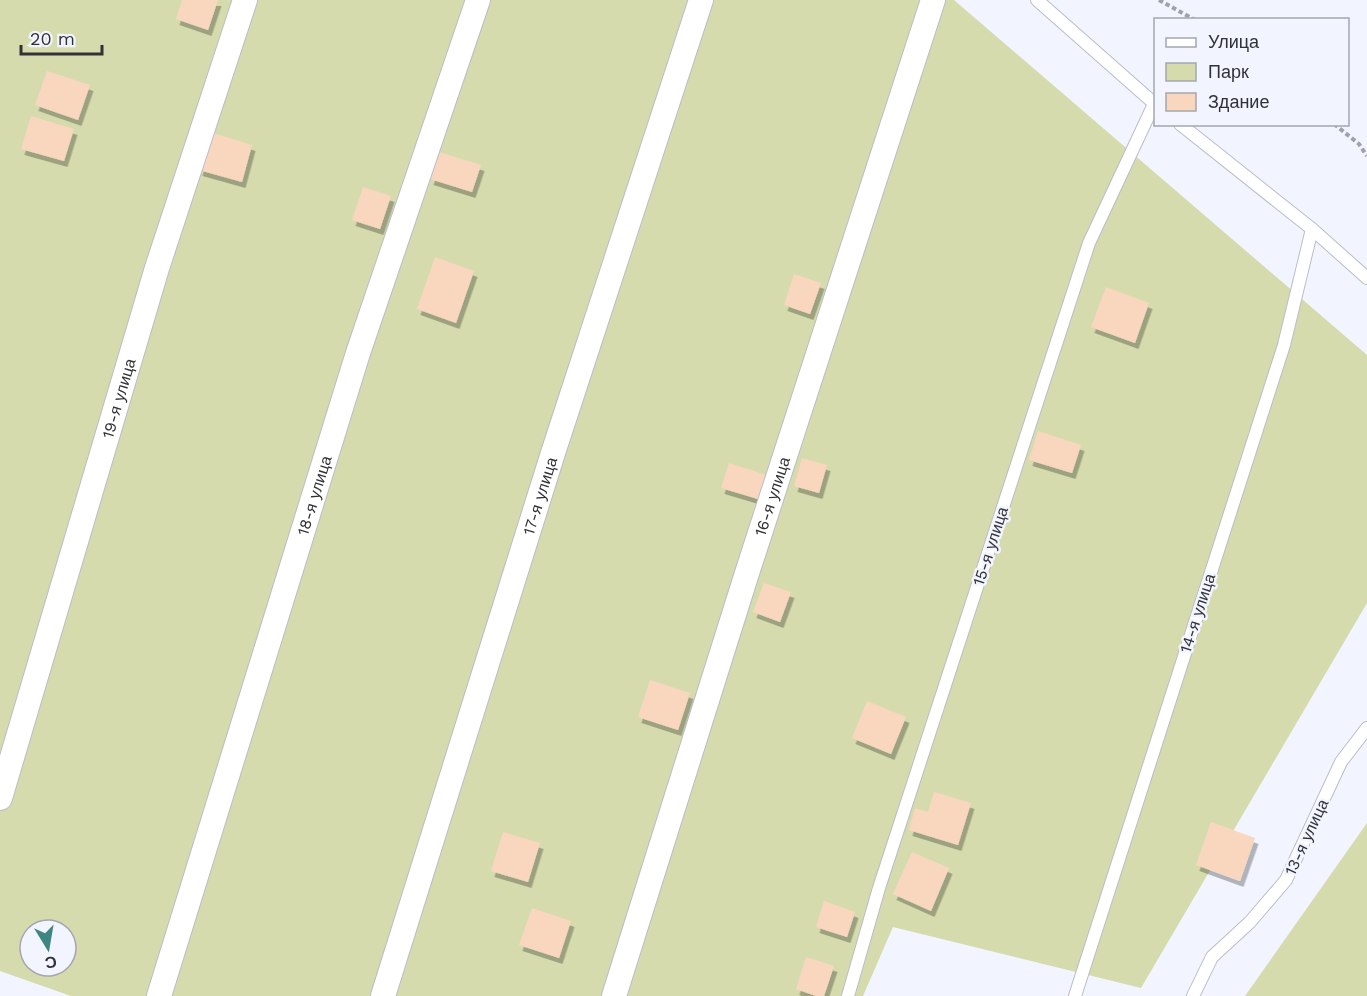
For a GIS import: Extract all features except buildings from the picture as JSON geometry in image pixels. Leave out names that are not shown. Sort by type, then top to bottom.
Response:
[{"type":"street","name":"19-я улица","points":[[0,798],[157,268],[245,0]]},
{"type":"street","name":"18-я улица","points":[[159,996],[358,353],[478,0]]},
{"type":"street","name":"17-я улица","points":[[383,996],[553,453],[701,0]]},
{"type":"street","name":"16-я улица","points":[[614,996],[758,540],[933,0]]},
{"type":"lane","points":[[1037,0],[1154,104]]},
{"type":"lane","name":"15-я улица","points":[[848,996],[886,866],[1089,243],[1154,107]]},
{"type":"lane","points":[[1183,126],[1312,229],[1367,278]]},
{"type":"lane","name":"14-я улица","points":[[1075,996],[1284,345],[1312,229]]},
{"type":"lane","name":"13-я улица","points":[[1193,996],[1212,957],[1250,922],[1286,880],[1341,762],[1367,729]]},
{"type":"path","points":[[1159,0],[1191,18]]},
{"type":"path","points":[[1337,126],[1359,144],[1367,156]]},
{"type":"path","points":[[1359,144],[1367,147]]},
{"type":"green space","points":[[0,0],[954,0],[1367,355],[1367,603],[1141,988],[893,927],[863,996],[71,996],[20,978],[78,978],[78,918],[18,918],[18,977],[0,971]]},
{"type":"green space","points":[[1367,823],[1367,996],[1245,996]]}]
